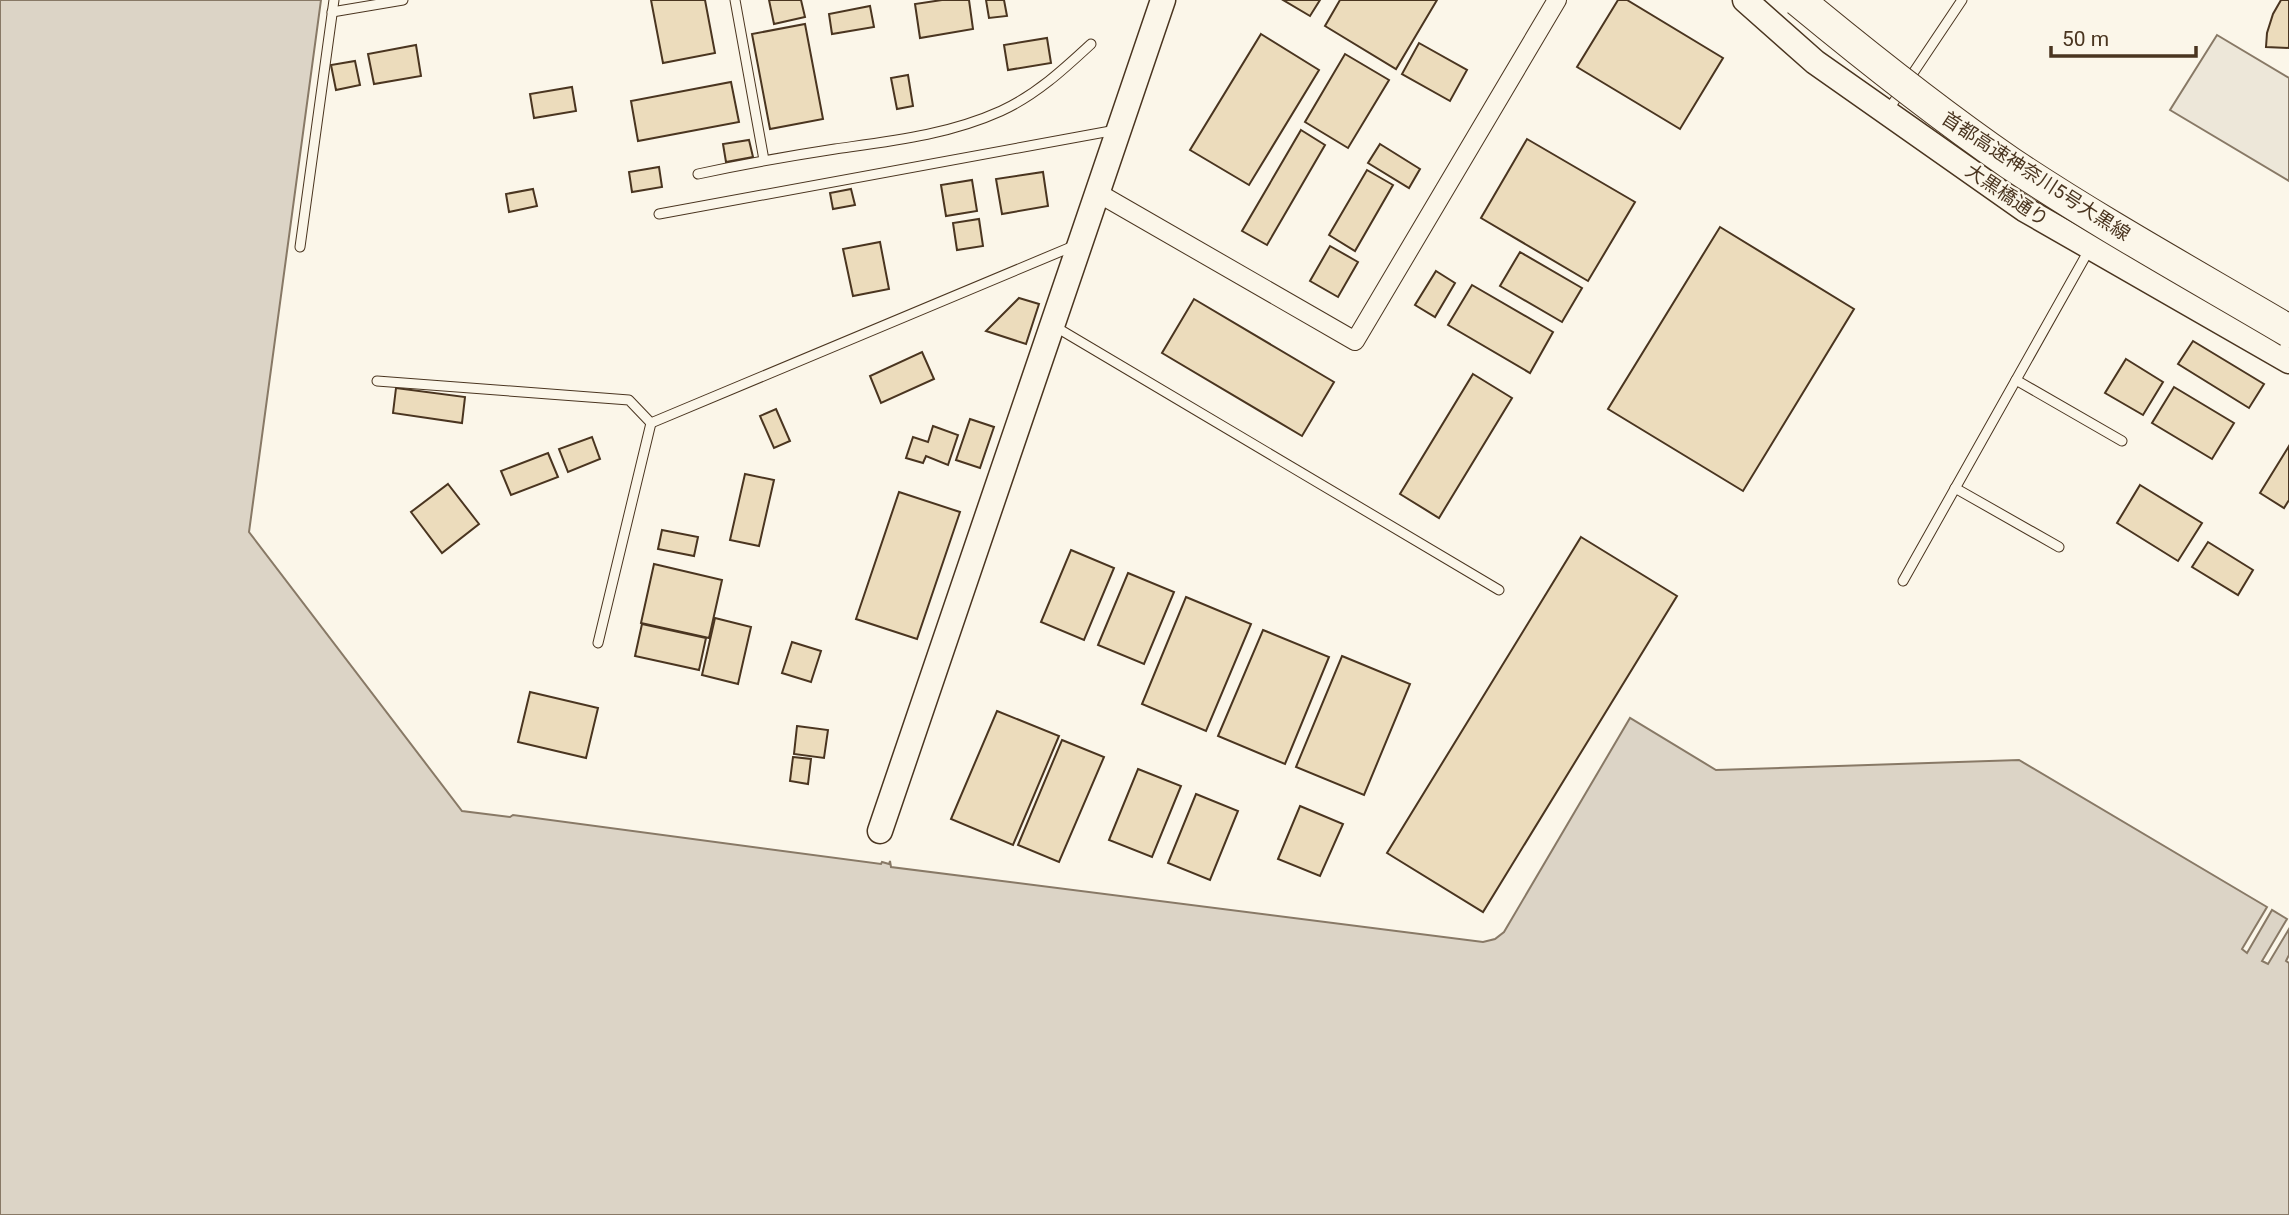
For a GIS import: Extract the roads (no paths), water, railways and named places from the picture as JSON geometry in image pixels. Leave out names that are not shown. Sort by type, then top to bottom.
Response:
[{"type":"highway","name":"首都高速神奈川5号大黒線","points":[[1798,0],[1912,94],[2011,163],[2287,343]]},
{"type":"highway","name":"首都高速神奈川5号大黒線","points":[[1813,0],[1918,86],[2016,156],[2103,211],[2287,343]]},
{"type":"street","points":[[880,831],[1163,0]]},
{"type":"street","points":[[1098,193],[1355,341],[1558,0]]},
{"type":"street","name":"大黒橋通り","points":[[1745,0],[1815,62],[1893,104],[2042,199],[2287,343]]},
{"type":"street","name":"大黒橋通り","points":[[1788,0],[1893,104],[2024,209],[2090,248],[2287,343]]},
{"type":"lane","points":[[300,247],[334,0]]},
{"type":"lane","points":[[332,12],[403,0]]},
{"type":"lane","points":[[735,0],[764,160]]},
{"type":"lane","points":[[1893,104],[1962,0]]},
{"type":"lane","points":[[698,174],[764,160],[933,135],[967,124],[1003,110],[1048,83],[1091,44]]},
{"type":"lane","points":[[659,214],[1117,130]]},
{"type":"lane","points":[[651,423],[1081,243]]},
{"type":"lane","points":[[1903,581],[2090,248]]},
{"type":"lane","points":[[1053,325],[1499,590]]},
{"type":"lane","points":[[2016,380],[2122,440]]},
{"type":"lane","points":[[377,381],[629,400],[651,423]]},
{"type":"lane","points":[[598,643],[651,423]]},
{"type":"lane","points":[[1955,488],[2059,547]]}]
